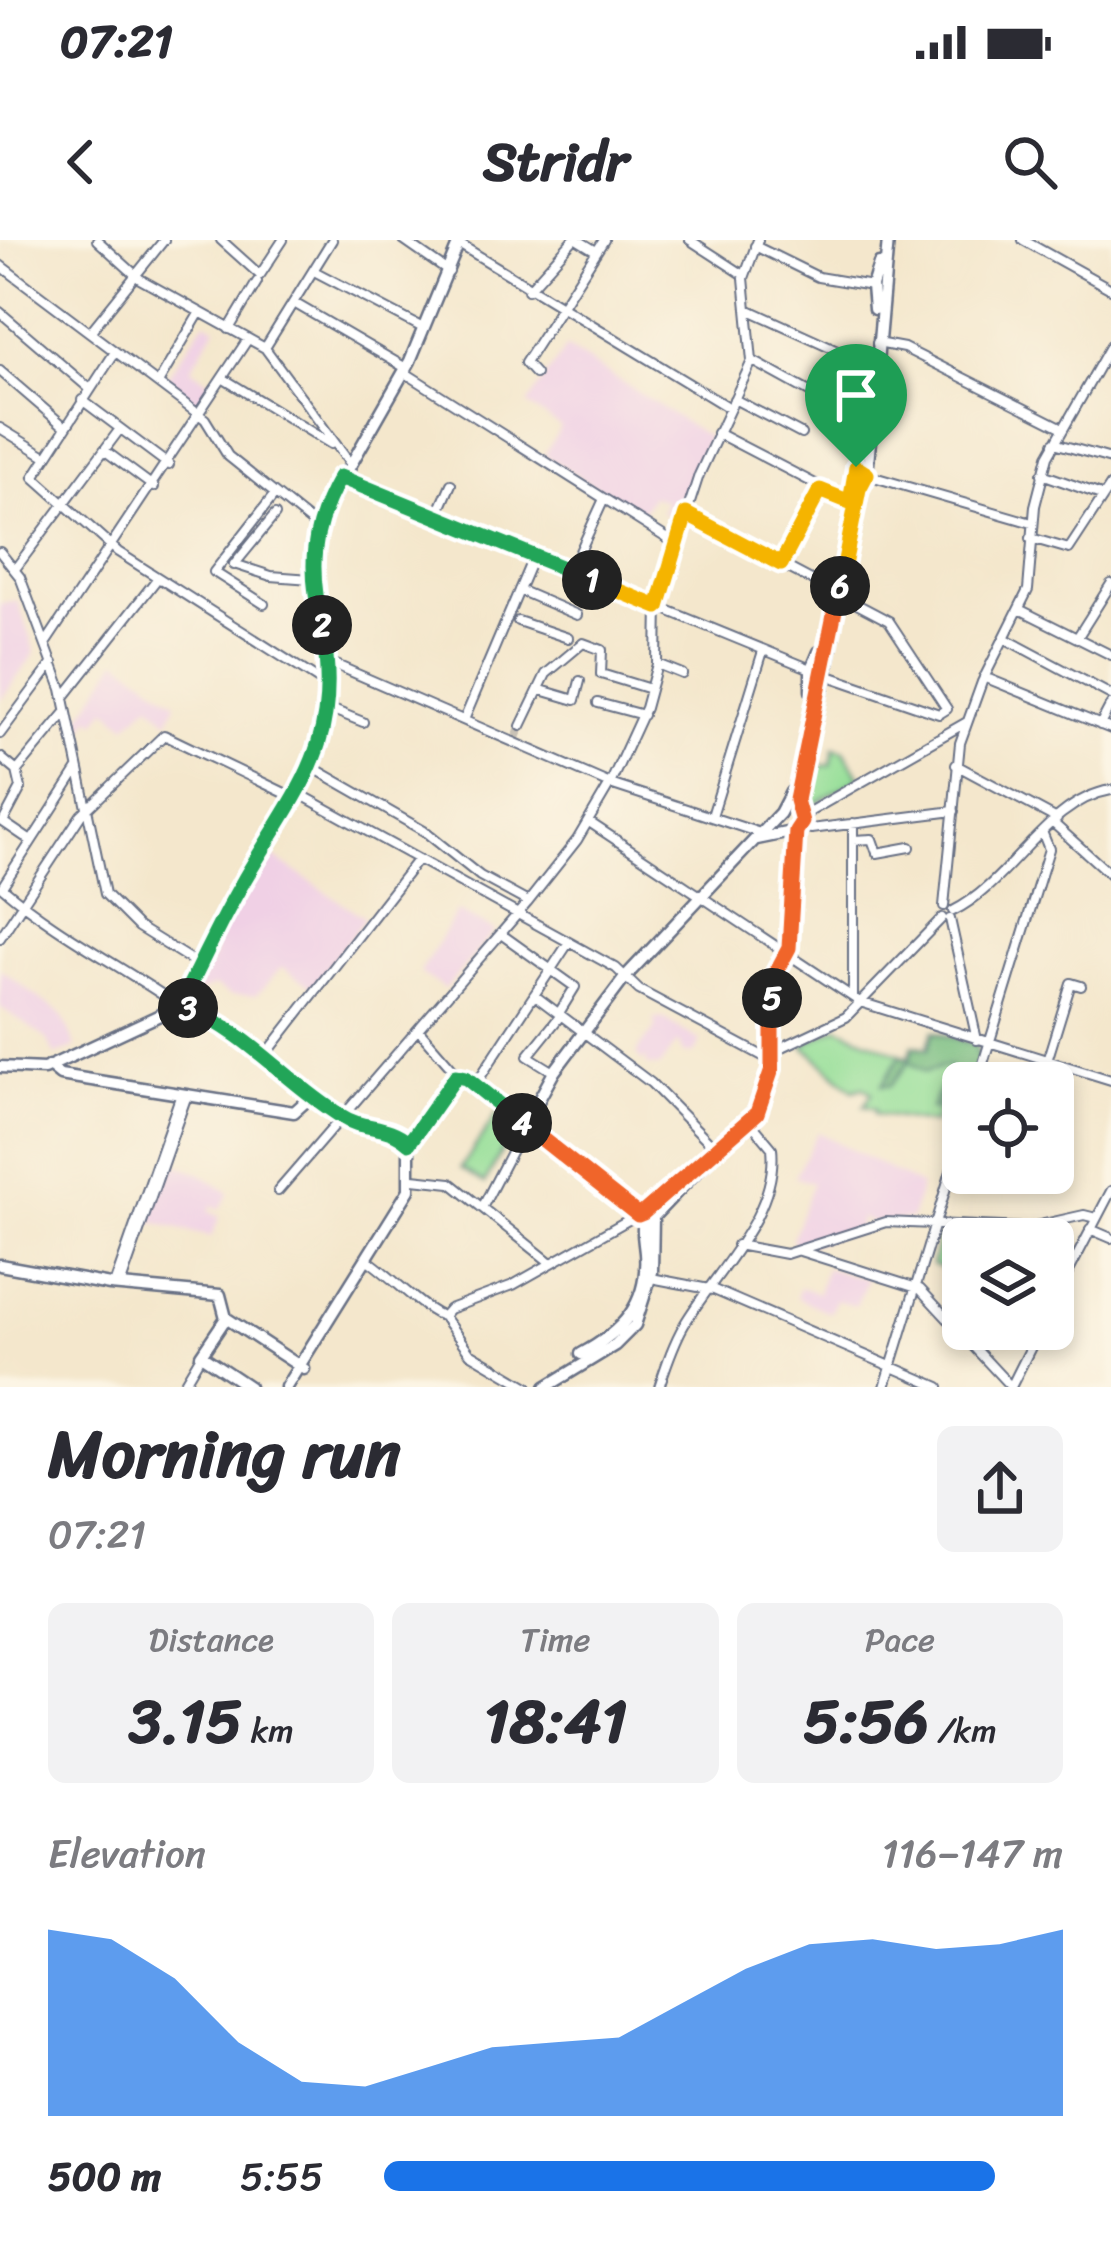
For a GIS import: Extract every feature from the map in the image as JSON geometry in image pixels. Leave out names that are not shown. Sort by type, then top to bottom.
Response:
[{"type":"main road","points":[[835,592],[850,502],[861,474],[862,421],[885,240]]},
{"type":"main road","points":[[44,1068],[179,1006],[312,767],[328,708],[327,661],[311,579],[318,528],[340,477],[405,370],[459,242]]},
{"type":"main road","points":[[290,1387],[413,1179],[409,1143],[459,1076],[526,1125],[554,1072],[627,975],[760,836],[790,798],[861,474],[877,343],[878,287]]},
{"type":"main road","points":[[532,1387],[622,1330],[647,1277],[646,1215],[748,1119],[764,1095],[772,1057],[772,981],[787,954],[797,796],[818,672]]},
{"type":"main road","points":[[781,812],[779,826],[798,823]]},
{"type":"main road","points":[[781,812],[798,823]]},
{"type":"main road","points":[[760,836],[798,823]]},
{"type":"main road","points":[[179,1006],[219,1021],[340,1116],[387,1127],[409,1143]]},
{"type":"main road","points":[[0,1066],[44,1068],[58,1075],[298,1112],[313,1095]]},
{"type":"main road","points":[[546,1387],[629,1334],[647,1277],[650,1236],[646,1215]]},
{"type":"main road","points":[[0,1265],[117,1286],[220,1295],[226,1318],[303,1368]]},
{"type":"main road","points":[[226,1318],[201,1355],[249,1387]]},
{"type":"street","points":[[97,240],[135,275],[265,348],[349,462]]},
{"type":"street","points":[[90,332],[164,240]]},
{"type":"street","points":[[220,240],[258,279]]},
{"type":"street","points":[[229,329],[283,240]]},
{"type":"street","points":[[265,348],[332,240]]},
{"type":"street","points":[[403,240],[449,272]]},
{"type":"street","points":[[528,290],[576,240],[596,251]]},
{"type":"street","points":[[536,374],[525,363],[604,240]]},
{"type":"street","points":[[690,240],[744,275]]},
{"type":"street","points":[[1023,240],[1111,290]]},
{"type":"street","points":[[459,242],[559,310],[732,404],[801,434]]},
{"type":"street","points":[[278,1191],[528,902],[589,822],[610,784],[643,715],[657,664],[658,607],[686,514],[752,361],[744,275],[757,243],[818,277],[878,287]]},
{"type":"street","points":[[0,265],[201,416],[226,454],[275,494],[280,508],[318,528]]},
{"type":"street","points":[[314,271],[425,328]]},
{"type":"street","points":[[294,303],[676,544]]},
{"type":"street","points":[[747,309],[868,364]]},
{"type":"street","points":[[0,312],[90,389]]},
{"type":"street","points":[[158,382],[200,312]]},
{"type":"street","points":[[46,641],[169,465],[248,339]]},
{"type":"street","points":[[877,343],[904,348],[1063,428]]},
{"type":"street","points":[[977,1040],[947,914],[956,765],[984,677],[1029,587],[1032,523],[1042,474],[1054,443],[1111,345]]},
{"type":"street","points":[[116,352],[44,455],[34,477],[157,579],[328,686]]},
{"type":"street","points":[[821,398],[840,352]]},
{"type":"street","points":[[752,361],[862,421]]},
{"type":"street","points":[[0,371],[64,426]]},
{"type":"street","points":[[224,379],[338,448]]},
{"type":"street","points":[[82,400],[169,465]]},
{"type":"street","points":[[0,428],[44,455]]},
{"type":"street","points":[[15,569],[120,429]]},
{"type":"street","points":[[717,434],[850,502]]},
{"type":"street","points":[[1054,443],[1111,459]]},
{"type":"street","points":[[104,450],[154,487]]},
{"type":"street","points":[[861,474],[1032,523]]},
{"type":"street","points":[[1042,474],[1104,496]]},
{"type":"street","points":[[340,477],[763,651],[939,714],[946,711],[946,703],[892,623],[686,514]]},
{"type":"street","points":[[437,516],[451,484]]},
{"type":"street","points":[[1031,538],[1069,549],[1111,485]]},
{"type":"street","points":[[781,564],[820,490]]},
{"type":"street","points":[[275,494],[214,572],[311,579]]},
{"type":"street","points":[[571,571],[604,499]]},
{"type":"street","points":[[230,571],[280,508]]},
{"type":"street","points":[[0,554],[15,569],[64,697],[110,902],[138,927],[200,964]]},
{"type":"street","points":[[464,720],[512,619],[533,556]]},
{"type":"street","points":[[230,571],[264,604]]},
{"type":"street","points":[[64,697],[157,579]]},
{"type":"street","points":[[1076,638],[1111,584]]},
{"type":"street","points":[[519,590],[577,615]]},
{"type":"street","points":[[1019,609],[1111,655]]},
{"type":"street","points":[[512,619],[568,638]]},
{"type":"street","points":[[1004,638],[1111,700],[1100,724]]},
{"type":"street","points":[[521,726],[548,672],[586,643],[602,650],[601,674],[650,689]]},
{"type":"street","points":[[712,816],[763,651]]},
{"type":"street","points":[[327,661],[610,784],[760,836]]},
{"type":"street","points":[[0,734],[53,663]]},
{"type":"street","points":[[657,664],[682,674]]},
{"type":"street","points":[[984,677],[1111,729]]},
{"type":"street","points":[[541,690],[575,700],[580,681]]},
{"type":"street","points":[[598,703],[643,715]]},
{"type":"street","points":[[328,708],[363,722]]},
{"type":"street","points":[[17,771],[67,712]]},
{"type":"street","points":[[798,823],[968,722]]},
{"type":"street","points":[[0,938],[88,808],[168,734],[418,859],[627,975],[648,995],[772,1057],[841,1021],[856,1000],[947,914],[1000,878],[1055,821],[1111,790]]},
{"type":"street","points":[[0,757],[17,771],[21,790],[3,822],[31,841]]},
{"type":"street","points":[[956,765],[1055,821],[1111,875]]},
{"type":"street","points":[[312,767],[424,831],[480,876],[528,902]]},
{"type":"street","points":[[78,769],[2,887],[179,1006]]},
{"type":"street","points":[[798,823],[811,829],[954,812]]},
{"type":"street","points":[[589,822],[856,1000],[1111,1079]]},
{"type":"street","points":[[853,824],[856,1000]]},
{"type":"street","points":[[983,1062],[1049,849],[1043,834]]},
{"type":"street","points":[[853,840],[872,839],[877,853],[910,847]]},
{"type":"street","points":[[265,1056],[418,859]]},
{"type":"street","points":[[501,934],[576,988],[528,1056],[554,1072]]},
{"type":"street","points":[[475,1085],[569,942]]},
{"type":"street","points":[[1047,1061],[1071,983],[1081,986]]},
{"type":"street","points":[[534,995],[653,1085],[715,1148]]},
{"type":"street","points":[[418,1030],[459,1076]]},
{"type":"street","points":[[117,1286],[184,1095]]},
{"type":"street","points":[[659,1387],[677,1338],[766,1196],[772,1169],[770,1145],[748,1119]]},
{"type":"street","points":[[443,1316],[449,1309],[508,1288],[646,1215],[526,1125],[482,1206]]},
{"type":"street","points":[[413,1179],[451,1184],[551,1263]]},
{"type":"street","points":[[885,1387],[944,1194]]},
{"type":"street","points":[[1074,1261],[1110,1195]]},
{"type":"street","points":[[737,1245],[782,1254],[881,1223],[1026,1228],[1084,1214],[1096,1218]]},
{"type":"street","points":[[1090,1229],[1111,1238]]},
{"type":"street","points":[[800,1251],[916,1287],[1011,1387],[1030,1350]]},
{"type":"street","points":[[365,1258],[402,1283],[433,1315],[443,1316],[470,1353],[532,1387]]},
{"type":"street","points":[[647,1277],[707,1288],[939,1387]]},
{"type":"street","points":[[182,1387],[201,1355]]},
{"type":"shaded area","points":[[205,321],[216,327],[191,369],[215,384],[196,406],[166,379]]},
{"type":"shaded area","points":[[566,347],[708,437],[678,518],[661,513],[666,501],[652,496],[640,515],[544,455],[561,427],[527,405]]},
{"type":"shaded area","points":[[18,601],[35,653],[0,701],[0,603]]},
{"type":"shaded area","points":[[118,659],[177,702],[168,721],[150,703],[127,725],[107,708],[97,722],[90,717],[86,727],[74,729],[72,720],[81,718]]},
{"type":"shaded area","points":[[268,853],[365,918],[313,988],[282,967],[256,995],[230,995],[214,986],[193,995],[215,953],[212,946]]},
{"type":"shaded area","points":[[457,911],[495,931],[445,989],[420,973]]},
{"type":"shaded area","points":[[0,969],[62,1015],[76,1047],[55,1056],[47,1039],[0,1007]]},
{"type":"shaded area","points":[[662,1018],[701,1042],[694,1053],[684,1054],[678,1042],[659,1067],[646,1065],[647,1058],[641,1061],[636,1053],[657,1026],[653,1020]]},
{"type":"shaded area","points":[[818,1132],[921,1186],[911,1219],[870,1223],[860,1217],[859,1228],[796,1250],[792,1239],[812,1183],[794,1177]]},
{"type":"shaded area","points":[[169,1162],[198,1172],[229,1193],[220,1209],[212,1205],[209,1211],[220,1217],[211,1237],[148,1221]]},
{"type":"shaded area","points":[[825,1268],[867,1279],[856,1306],[836,1300],[830,1313],[796,1297],[800,1287],[818,1293]]},
{"type":"green space","points":[[834,748],[844,751],[860,777],[809,807],[803,803],[812,767],[831,765]]},
{"type":"green space","points":[[838,1027],[909,1058],[913,1045],[927,1048],[933,1031],[976,1044],[980,1060],[942,1062],[942,1098],[934,1124],[875,1114],[875,1109],[864,1106],[872,1093],[863,1087],[853,1090],[803,1045]]},
{"type":"green space","points":[[933,1032],[975,1044],[979,1060],[942,1062],[942,1067],[925,1072],[909,1062],[890,1086],[882,1085],[900,1056],[910,1059],[914,1046],[928,1049]]},
{"type":"green space","points":[[942,1085],[937,1110],[931,1108]]},
{"type":"green space","points":[[497,1114],[513,1129],[485,1183],[461,1168]]},
{"type":"green space","points":[[942,1235],[942,1268],[932,1265]]},
{"type":"tunnel","points":[[516,738],[521,726]]},
{"type":"route","points":[[856,467],[863,467],[867,474],[859,489],[824,659],[826,674],[818,688],[796,800],[802,822],[796,831],[789,948],[772,981],[769,1084],[753,1117],[709,1149],[652,1208],[638,1215],[464,1077],[455,1077],[409,1143],[387,1127],[342,1118],[219,1021],[179,1006],[228,907],[317,756],[328,715],[328,686],[310,563],[321,515],[340,477],[658,607],[686,514],[781,564],[820,490],[850,502],[856,467]]}]
